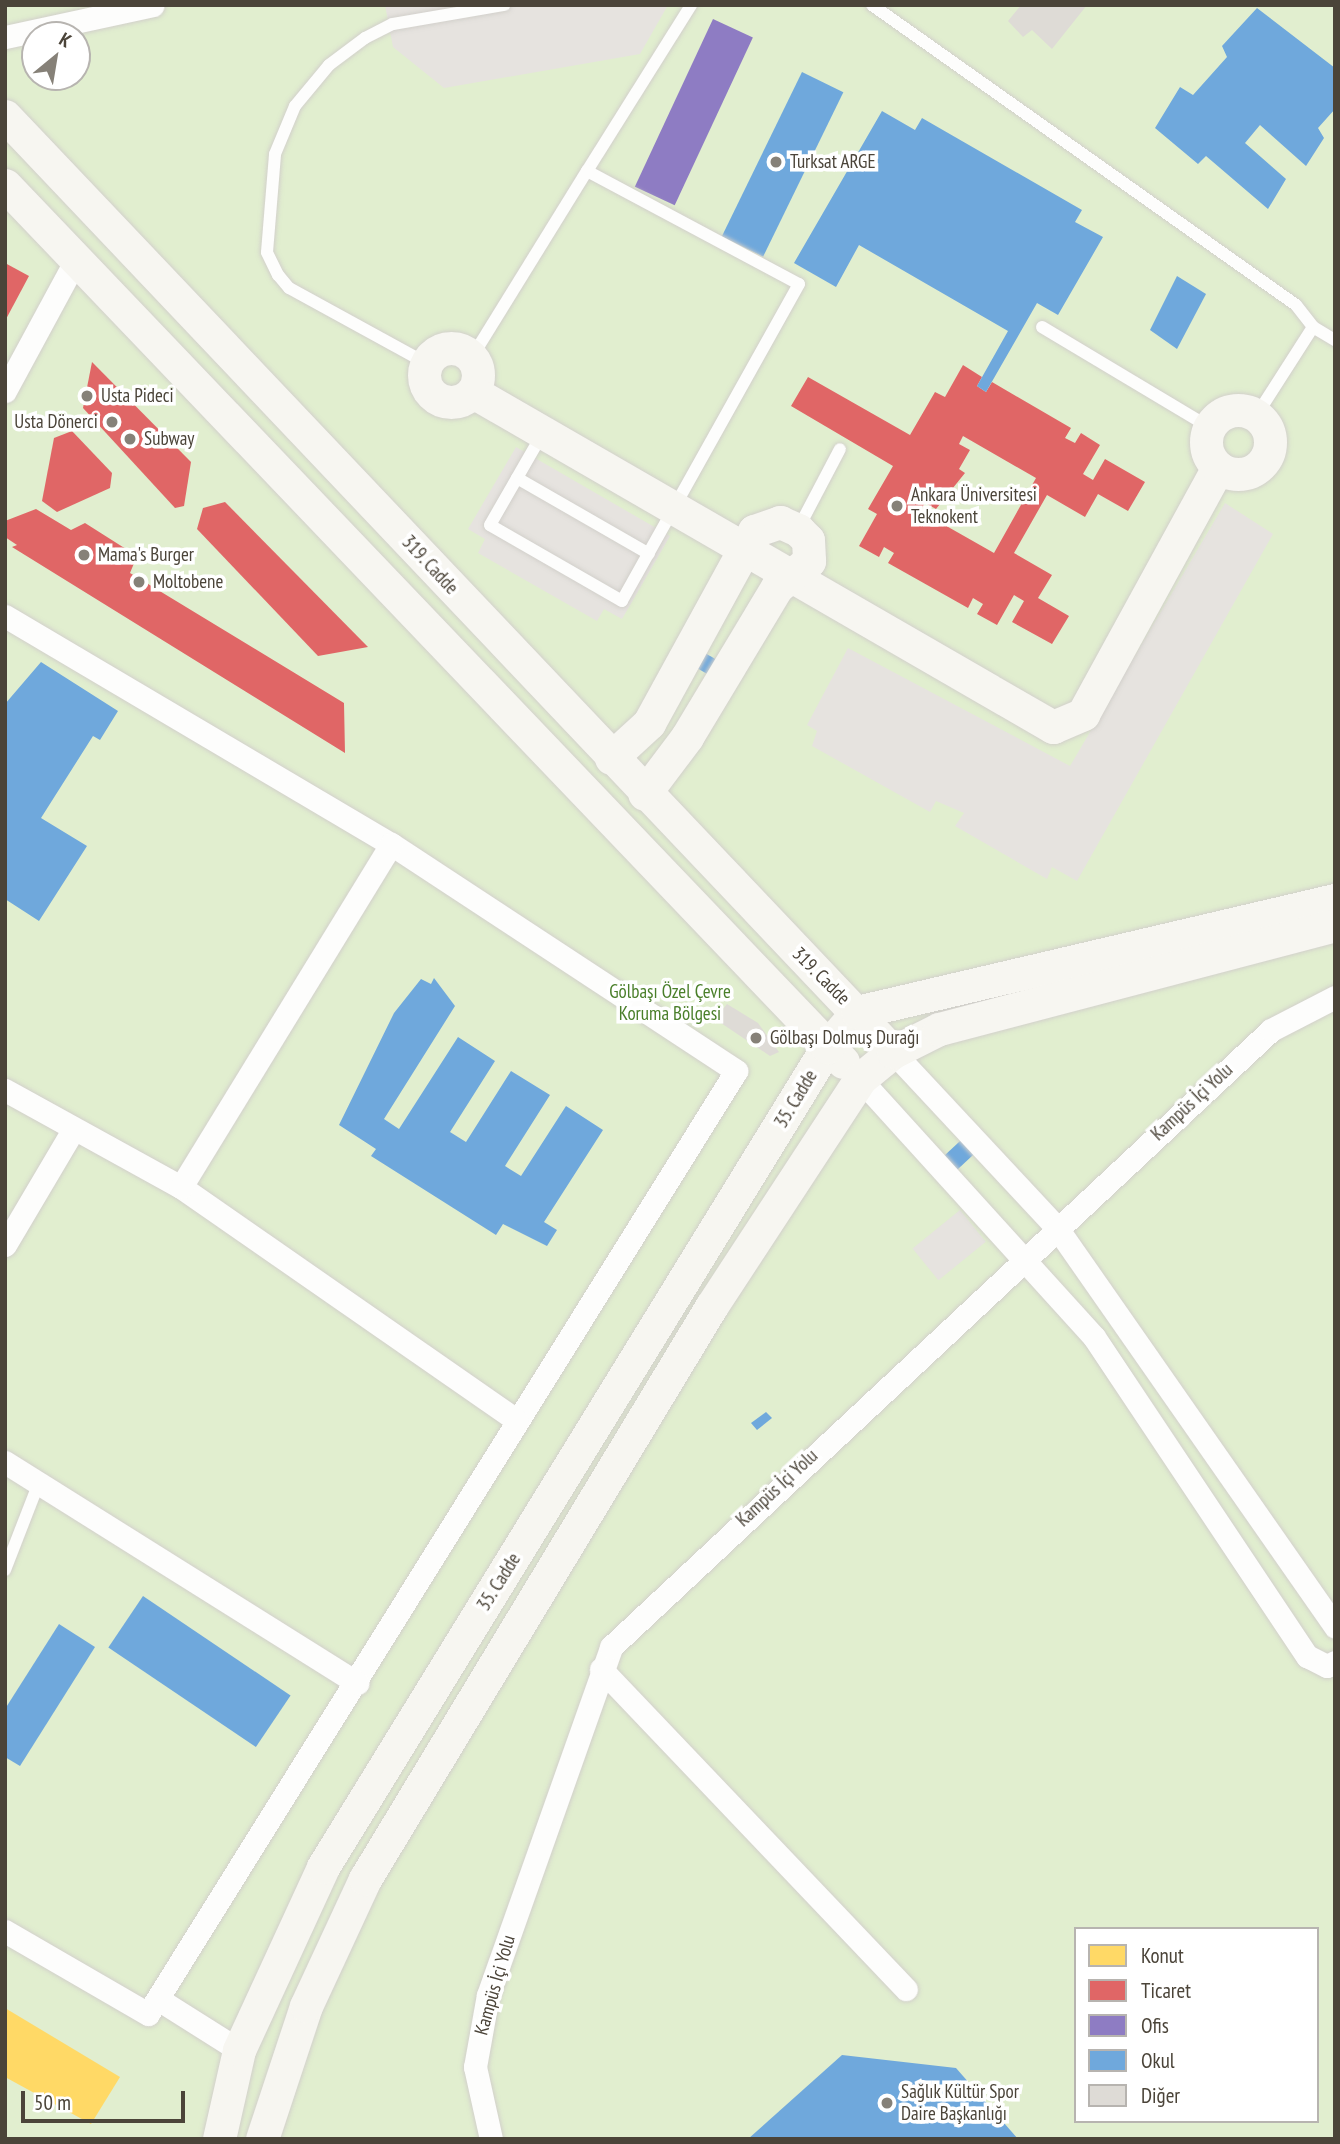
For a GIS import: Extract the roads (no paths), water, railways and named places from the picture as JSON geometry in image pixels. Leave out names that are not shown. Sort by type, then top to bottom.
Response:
[{"type":"street","points":[[5,37],[112,9],[153,5]]},
{"type":"street","name":"319. Cadde","points":[[5,116],[644,794],[893,1052]]},
{"type":"street","points":[[5,185],[860,1079],[1094,1337],[1307,1656],[1327,1666],[1335,1662]]},
{"type":"street","points":[[5,391],[111,226]]},
{"type":"street","points":[[447,348],[472,357],[479,374],[473,392],[458,402],[440,401],[424,381],[426,363],[447,348]]},
{"type":"street","points":[[473,392],[1028,717],[1069,725],[1083,714],[1218,467]]},
{"type":"street","points":[[1236,410],[1256,416],[1270,443],[1263,461],[1237,474],[1218,467],[1207,449],[1209,428],[1236,410]]},
{"type":"street","points":[[611,758],[649,723],[762,524],[780,522],[798,530],[808,540],[809,561],[786,575],[644,794]]},
{"type":"street","points":[[5,616],[391,844],[736,1071],[516,1420],[357,1683],[148,2014],[5,1931]]},
{"type":"street","points":[[181,1187],[391,844]]},
{"type":"street","points":[[857,1012],[1335,900]]},
{"type":"street","name":"35. Cadde","points":[[262,2139],[306,2006],[365,1879],[704,1318],[860,1079],[893,1052],[939,1029],[1335,925]]},
{"type":"street","name":"Kampüs İçi Yolu","points":[[491,2139],[478,2096],[479,2035],[601,1669],[642,1613],[1271,1030],[1335,997]]},
{"type":"street","name":"35. Cadde","points":[[219,2139],[239,2050],[323,1867],[827,1047],[857,1012]]},
{"type":"street","points":[[893,1052],[1057,1228],[1335,1627]]},
{"type":"street","points":[[5,1090],[73,1130],[181,1187],[516,1420]]},
{"type":"street","points":[[5,1245],[73,1130]]},
{"type":"street","points":[[5,1462],[357,1683]]},
{"type":"street","points":[[601,1669],[906,1989]]},
{"type":"street","points":[[158,1998],[239,2050]]},
{"type":"lane","points":[[426,363],[289,288],[278,275],[267,252],[275,155],[295,106],[329,65],[365,38],[393,24],[504,5]]},
{"type":"lane","points":[[472,357],[691,5]]},
{"type":"lane","points":[[873,5],[1198,232],[1296,305],[1313,327],[1335,340]]},
{"type":"lane","points":[[543,433],[490,525],[621,601],[799,284],[587,171]]},
{"type":"lane","points":[[1042,327],[1209,428]]},
{"type":"lane","points":[[1256,416],[1313,327]]},
{"type":"lane","points":[[798,530],[840,449]]},
{"type":"lane","points":[[517,478],[649,554]]},
{"type":"lane","points":[[5,1570],[38,1485]]},
{"type":"place","name":"Turksat ARGE","points":[[776,162]]},
{"type":"place","name":"Usta Pideci","points":[[87,396]]},
{"type":"place","name":"Usta Dönerci","points":[[112,422]]},
{"type":"place","name":"Subway","points":[[130,439]]},
{"type":"place","name":"Ankara Üniversitesi Teknokent","points":[[897,506]]},
{"type":"place","name":"Mama's Burger","points":[[84,555]]},
{"type":"place","name":"Moltobene","points":[[139,582]]},
{"type":"place","name":"Gölbaşı Dolmuş Durağı","points":[[756,1038]]},
{"type":"place","name":"Sağlık Kültür Spor Daire Başkanlığı","points":[[887,2103]]},
{"type":"park label","name":"Gölbaşı Özel Çevre Koruma Bölgesi","points":[[670,1003]]}]
